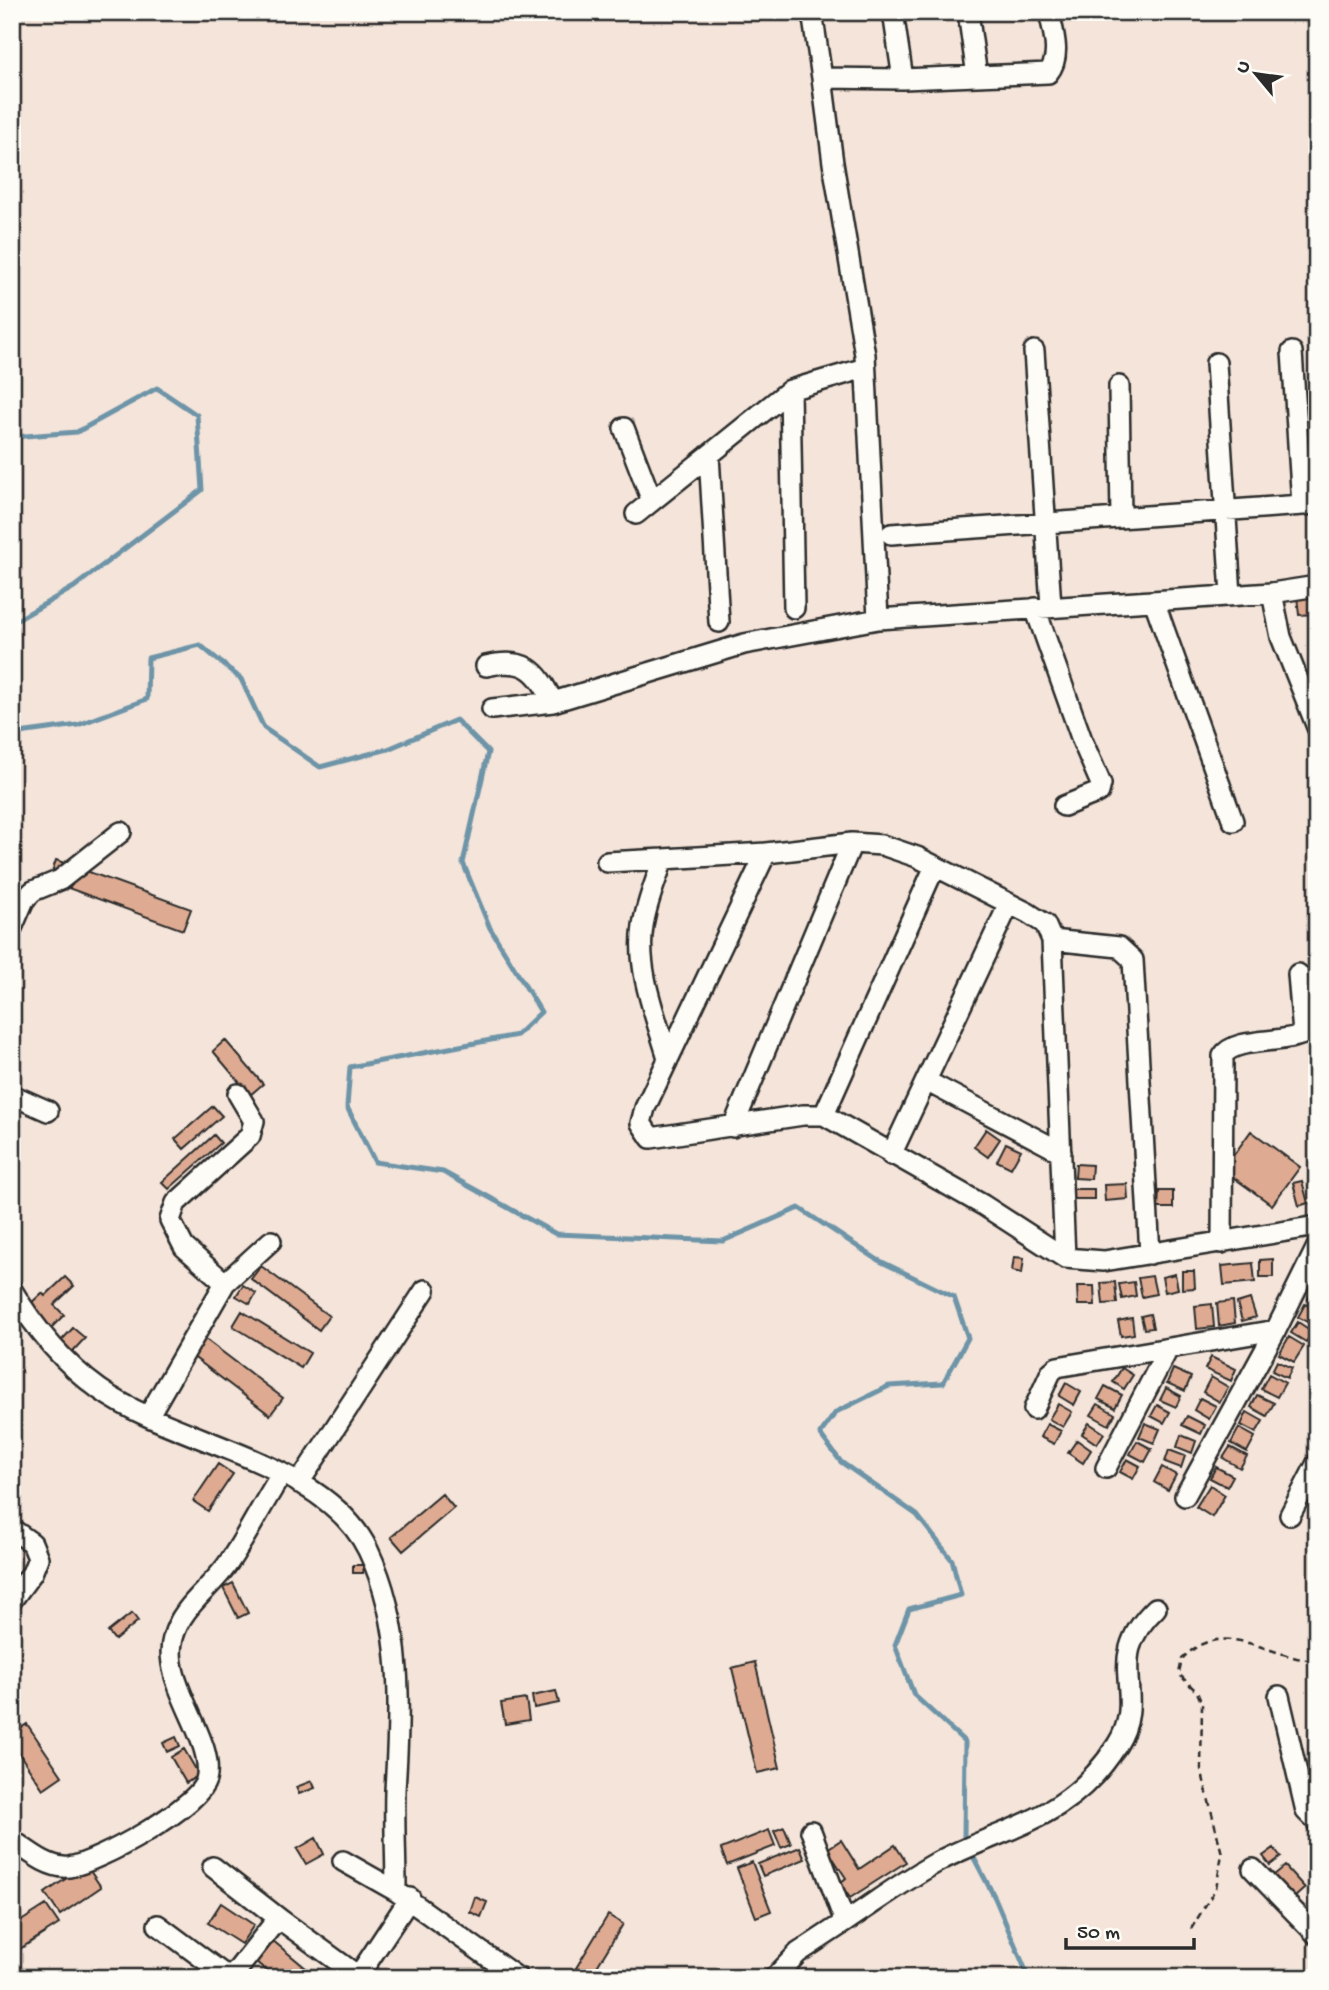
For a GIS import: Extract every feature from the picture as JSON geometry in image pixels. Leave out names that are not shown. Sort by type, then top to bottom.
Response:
[{"type":"street","points":[[812,12],[865,369],[878,619]]},
{"type":"street","points":[[893,12],[903,79]]},
{"type":"street","points":[[968,12],[977,76]]},
{"type":"street","points":[[822,78],[903,79],[1048,73],[1054,67],[1056,47],[1049,12]]},
{"type":"street","points":[[1034,351],[1046,524],[1043,607],[1101,783],[1099,792],[1064,807]]},
{"type":"street","points":[[891,534],[1309,504],[1292,352]]},
{"type":"street","points":[[1216,363],[1231,595]]},
{"type":"street","points":[[636,514],[790,390],[865,369]]},
{"type":"street","points":[[1119,386],[1122,518]]},
{"type":"street","points":[[790,390],[794,608]]},
{"type":"street","points":[[624,428],[652,501]]},
{"type":"street","points":[[709,455],[719,622]]},
{"type":"street","points":[[492,709],[553,702],[744,644],[878,619],[1272,593],[1317,586]]},
{"type":"street","points":[[1272,593],[1281,636],[1317,727]]},
{"type":"street","points":[[1154,601],[1233,821]]},
{"type":"street","points":[[486,666],[508,663],[526,667],[538,674],[553,702]]},
{"type":"street","points":[[12,928],[24,900],[33,891],[60,880],[121,832]]},
{"type":"street","points":[[733,1127],[852,843]]},
{"type":"street","points":[[607,862],[766,853],[852,843],[899,849],[1040,920],[1048,928],[1052,940],[1065,1258]]},
{"type":"street","points":[[766,853],[641,1118],[648,1135],[657,1139],[803,1115],[824,1115],[983,1205],[1065,1258],[1091,1262],[1317,1226]]},
{"type":"street","points":[[663,859],[643,927],[642,954],[668,1058]]},
{"type":"street","points":[[824,1115],[934,866]]},
{"type":"street","points":[[891,1155],[928,1082],[1009,904]]},
{"type":"street","points":[[1052,940],[1119,947],[1133,960],[1150,1254]]},
{"type":"street","points":[[1222,1243],[1224,1054],[1233,1046],[1290,1039],[1310,1031],[1298,974]]},
{"type":"street","points":[[928,1082],[1061,1153]]},
{"type":"street","points":[[225,1283],[184,1247],[170,1220],[176,1203],[250,1136],[254,1121],[238,1094]]},
{"type":"street","points":[[12,1095],[48,1111]]},
{"type":"street","points":[[149,1415],[225,1283],[271,1241]]},
{"type":"street","points":[[1185,1496],[1276,1330],[1317,1247]]},
{"type":"street","points":[[12,1290],[35,1328],[57,1352],[99,1389],[149,1415],[290,1479],[348,1518],[368,1550],[390,1618],[400,1693],[395,1792],[403,1894],[357,1977],[214,1867]]},
{"type":"street","points":[[12,1840],[54,1865],[79,1864],[161,1824],[200,1792],[208,1772],[170,1662],[173,1636],[187,1610],[228,1564],[425,1290]]},
{"type":"street","points":[[1034,1409],[1051,1373],[1057,1367],[1276,1330]]},
{"type":"street","points":[[1106,1468],[1168,1349]]},
{"type":"street","points":[[1290,1515],[1317,1463]]},
{"type":"street","points":[[12,1529],[32,1543],[38,1558],[33,1573],[12,1600]]},
{"type":"street","points":[[774,1978],[798,1953],[941,1860],[1045,1816],[1086,1783],[1116,1747],[1128,1720],[1129,1642],[1138,1627],[1156,1608]]},
{"type":"street","points":[[1279,1696],[1306,1811],[1317,1822]]},
{"type":"street","points":[[811,1831],[845,1922]]},
{"type":"street","points":[[343,1861],[403,1894],[517,1978]]},
{"type":"street","points":[[1253,1869],[1317,1934]]},
{"type":"street","points":[[158,1925],[230,1978],[271,1927],[281,1920]]},
{"type":"path","points":[[1191,1929],[1216,1888],[1222,1853],[1200,1769],[1202,1704],[1197,1692],[1181,1677],[1178,1666],[1186,1654],[1199,1645],[1226,1638],[1242,1639],[1287,1656],[1317,1661]]},
{"type":"building","points":[[1317,594],[1317,614],[1299,615],[1297,596]]},
{"type":"building","points":[[56,860],[191,909],[183,930],[49,881]]},
{"type":"building","points":[[225,1040],[263,1084],[250,1095],[213,1051]]},
{"type":"building","points":[[213,1106],[222,1116],[184,1149],[175,1139]]},
{"type":"building","points":[[986,1129],[1000,1139],[988,1157],[974,1147]]},
{"type":"building","points":[[20,1130],[22,1141],[12,1144],[12,1132]]},
{"type":"building","points":[[1251,1131],[1300,1167],[1272,1205],[1223,1170]]},
{"type":"building","points":[[214,1135],[221,1143],[169,1189],[162,1182]]},
{"type":"building","points":[[1006,1143],[1021,1150],[1011,1168],[997,1161]]},
{"type":"building","points":[[1076,1164],[1092,1165],[1091,1179],[1075,1178]]},
{"type":"building","points":[[1302,1181],[1308,1203],[1299,1206],[1293,1183]]},
{"type":"building","points":[[1127,1184],[1128,1199],[1105,1201],[1104,1185]]},
{"type":"building","points":[[1070,1189],[1094,1189],[1094,1199],[1070,1199]]},
{"type":"building","points":[[1159,1191],[1173,1191],[1173,1208],[1158,1208]]},
{"type":"building","points":[[1014,1257],[1024,1258],[1022,1273],[1012,1271]]},
{"type":"building","points":[[1273,1259],[1273,1277],[1260,1277],[1260,1260]]},
{"type":"building","points":[[1253,1263],[1255,1282],[1224,1285],[1222,1266]]},
{"type":"building","points":[[261,1266],[329,1316],[319,1330],[251,1279]]},
{"type":"building","points":[[1182,1271],[1194,1271],[1195,1288],[1182,1289]]},
{"type":"building","points":[[1175,1274],[1178,1289],[1165,1292],[1162,1277]]},
{"type":"building","points":[[1152,1276],[1156,1294],[1142,1297],[1138,1278]]},
{"type":"building","points":[[65,1277],[74,1286],[54,1305],[64,1315],[51,1328],[29,1305],[42,1293],[45,1296]]},
{"type":"building","points":[[1115,1282],[1117,1303],[1103,1304],[1101,1283]]},
{"type":"building","points":[[1134,1282],[1136,1296],[1122,1299],[1119,1284]]},
{"type":"building","points":[[243,1285],[256,1293],[250,1304],[236,1296]]},
{"type":"building","points":[[1077,1286],[1094,1286],[1095,1305],[1078,1305]]},
{"type":"building","points":[[1314,1287],[1317,1288],[1317,1304],[1308,1299]]},
{"type":"building","points":[[1250,1299],[1256,1317],[1242,1321],[1237,1303]]},
{"type":"building","points":[[1233,1301],[1235,1323],[1219,1326],[1217,1303]]},
{"type":"building","points":[[1212,1304],[1214,1327],[1197,1329],[1195,1306]]},
{"type":"building","points":[[1305,1304],[1317,1310],[1315,1326],[1298,1317]]},
{"type":"building","points":[[242,1311],[310,1353],[301,1368],[233,1326]]},
{"type":"building","points":[[1150,1314],[1153,1328],[1144,1329],[1141,1316]]},
{"type":"building","points":[[1132,1318],[1134,1334],[1121,1336],[1118,1321]]},
{"type":"building","points":[[1298,1322],[1313,1332],[1306,1342],[1291,1333]]},
{"type":"building","points":[[73,1328],[85,1338],[72,1352],[61,1341]]},
{"type":"building","points":[[200,1335],[283,1398],[270,1415],[187,1352]]},
{"type":"building","points":[[1289,1337],[1304,1346],[1294,1362],[1279,1354]]},
{"type":"building","points":[[1211,1357],[1236,1369],[1231,1381],[1205,1369]]},
{"type":"building","points":[[1277,1361],[1292,1368],[1287,1378],[1272,1371]]},
{"type":"building","points":[[1122,1368],[1133,1375],[1124,1389],[1113,1382]]},
{"type":"building","points":[[1173,1369],[1191,1377],[1185,1391],[1167,1383]]},
{"type":"building","points":[[1269,1374],[1285,1383],[1277,1397],[1261,1389]]},
{"type":"building","points":[[1211,1377],[1228,1387],[1220,1402],[1203,1392]]},
{"type":"building","points":[[1066,1383],[1081,1392],[1074,1405],[1059,1396]]},
{"type":"building","points":[[1105,1386],[1122,1395],[1115,1408],[1098,1399]]},
{"type":"building","points":[[1166,1388],[1181,1396],[1176,1407],[1160,1400]]},
{"type":"building","points":[[1257,1395],[1274,1403],[1267,1416],[1251,1407]]},
{"type":"building","points":[[1200,1398],[1216,1406],[1209,1419],[1194,1410]]},
{"type":"building","points":[[1058,1404],[1072,1412],[1063,1427],[1049,1419]]},
{"type":"building","points":[[1098,1404],[1115,1414],[1109,1425],[1091,1415]]},
{"type":"building","points":[[1157,1405],[1170,1412],[1164,1423],[1151,1416]]},
{"type":"building","points":[[1247,1412],[1263,1421],[1256,1433],[1241,1425]]},
{"type":"building","points":[[1187,1416],[1205,1425],[1201,1434],[1182,1425]]},
{"type":"building","points":[[1089,1423],[1104,1433],[1097,1444],[1082,1434]]},
{"type":"building","points":[[1145,1423],[1160,1429],[1154,1443],[1139,1437]]},
{"type":"building","points":[[1047,1424],[1061,1431],[1054,1444],[1040,1437]]},
{"type":"building","points":[[1239,1428],[1255,1437],[1247,1452],[1231,1443]]},
{"type":"building","points":[[1181,1435],[1196,1441],[1192,1453],[1177,1447]]},
{"type":"building","points":[[1077,1440],[1091,1450],[1083,1463],[1068,1453]]},
{"type":"building","points":[[1137,1441],[1152,1449],[1145,1462],[1130,1454]]},
{"type":"building","points":[[1230,1447],[1247,1456],[1240,1468],[1223,1458]]},
{"type":"building","points":[[1169,1450],[1185,1456],[1181,1468],[1165,1462]]},
{"type":"building","points":[[1127,1459],[1140,1466],[1133,1479],[1120,1472]]},
{"type":"building","points":[[218,1464],[233,1474],[208,1511],[193,1501]]},
{"type":"building","points":[[1162,1467],[1176,1475],[1168,1490],[1154,1482]]},
{"type":"building","points":[[1216,1467],[1233,1476],[1227,1487],[1210,1478]]},
{"type":"building","points":[[1210,1485],[1225,1495],[1212,1517],[1196,1507]]},
{"type":"building","points":[[442,1494],[454,1508],[403,1551],[391,1537]]},
{"type":"building","points":[[353,1565],[363,1565],[363,1573],[353,1573]]},
{"type":"building","points":[[233,1583],[248,1613],[238,1618],[223,1588]]},
{"type":"building","points":[[132,1613],[138,1621],[115,1640],[108,1632]]},
{"type":"building","points":[[755,1662],[780,1768],[757,1773],[732,1668]]},
{"type":"building","points":[[556,1691],[559,1703],[534,1708],[532,1696]]},
{"type":"building","points":[[526,1699],[529,1720],[505,1724],[501,1703]]},
{"type":"building","points":[[27,1724],[62,1776],[43,1789],[12,1743],[12,1734]]},
{"type":"building","points":[[176,1737],[180,1746],[167,1752],[163,1743]]},
{"type":"building","points":[[184,1749],[199,1775],[186,1783],[171,1757]]},
{"type":"building","points":[[312,1781],[315,1788],[299,1794],[296,1787]]},
{"type":"building","points":[[784,1827],[791,1844],[781,1848],[774,1831]]},
{"type":"building","points":[[769,1830],[775,1846],[727,1865],[721,1849]]},
{"type":"building","points":[[316,1838],[324,1854],[306,1864],[297,1849]]},
{"type":"building","points":[[841,1840],[859,1869],[895,1845],[906,1862],[850,1898],[840,1883],[846,1878],[827,1849]]},
{"type":"building","points":[[800,1847],[805,1859],[763,1876],[758,1864]]},
{"type":"building","points":[[1274,1848],[1281,1857],[1270,1865],[1263,1856]]},
{"type":"building","points":[[752,1862],[771,1911],[756,1917],[737,1868]]},
{"type":"building","points":[[86,1865],[101,1887],[60,1915],[45,1893]]},
{"type":"building","points":[[1285,1866],[1305,1888],[1294,1898],[1274,1875]]},
{"type":"building","points":[[475,1897],[487,1902],[481,1917],[470,1912]]},
{"type":"building","points":[[221,1903],[254,1925],[241,1944],[208,1923]]},
{"type":"building","points":[[46,1905],[59,1924],[15,1952],[12,1927]]},
{"type":"building","points":[[608,1915],[623,1924],[590,1978],[570,1978]]},
{"type":"building","points":[[272,1940],[307,1969],[300,1978],[275,1978],[255,1961]]},
{"type":"waterway","points":[[12,20],[17,12]]},
{"type":"waterway","points":[[12,437],[77,432],[157,388],[197,415],[202,490],[74,587],[12,623]]},
{"type":"waterway","points":[[12,734],[78,725],[147,699],[148,658],[200,645],[241,679],[264,728],[320,767],[388,749],[456,720],[488,752],[463,863],[490,928],[541,1012],[517,1035],[350,1067],[347,1107],[375,1162],[443,1172],[556,1234],[723,1241],[799,1208],[878,1260],[954,1297],[968,1338],[943,1383],[889,1386],[836,1412],[820,1434],[841,1462],[917,1515],[952,1560],[961,1595],[909,1609],[895,1645],[914,1695],[965,1742],[964,1839],[995,1898],[1029,1978]]},
{"type":"waterway","points":[[1112,1978],[1116,1973]]}]
